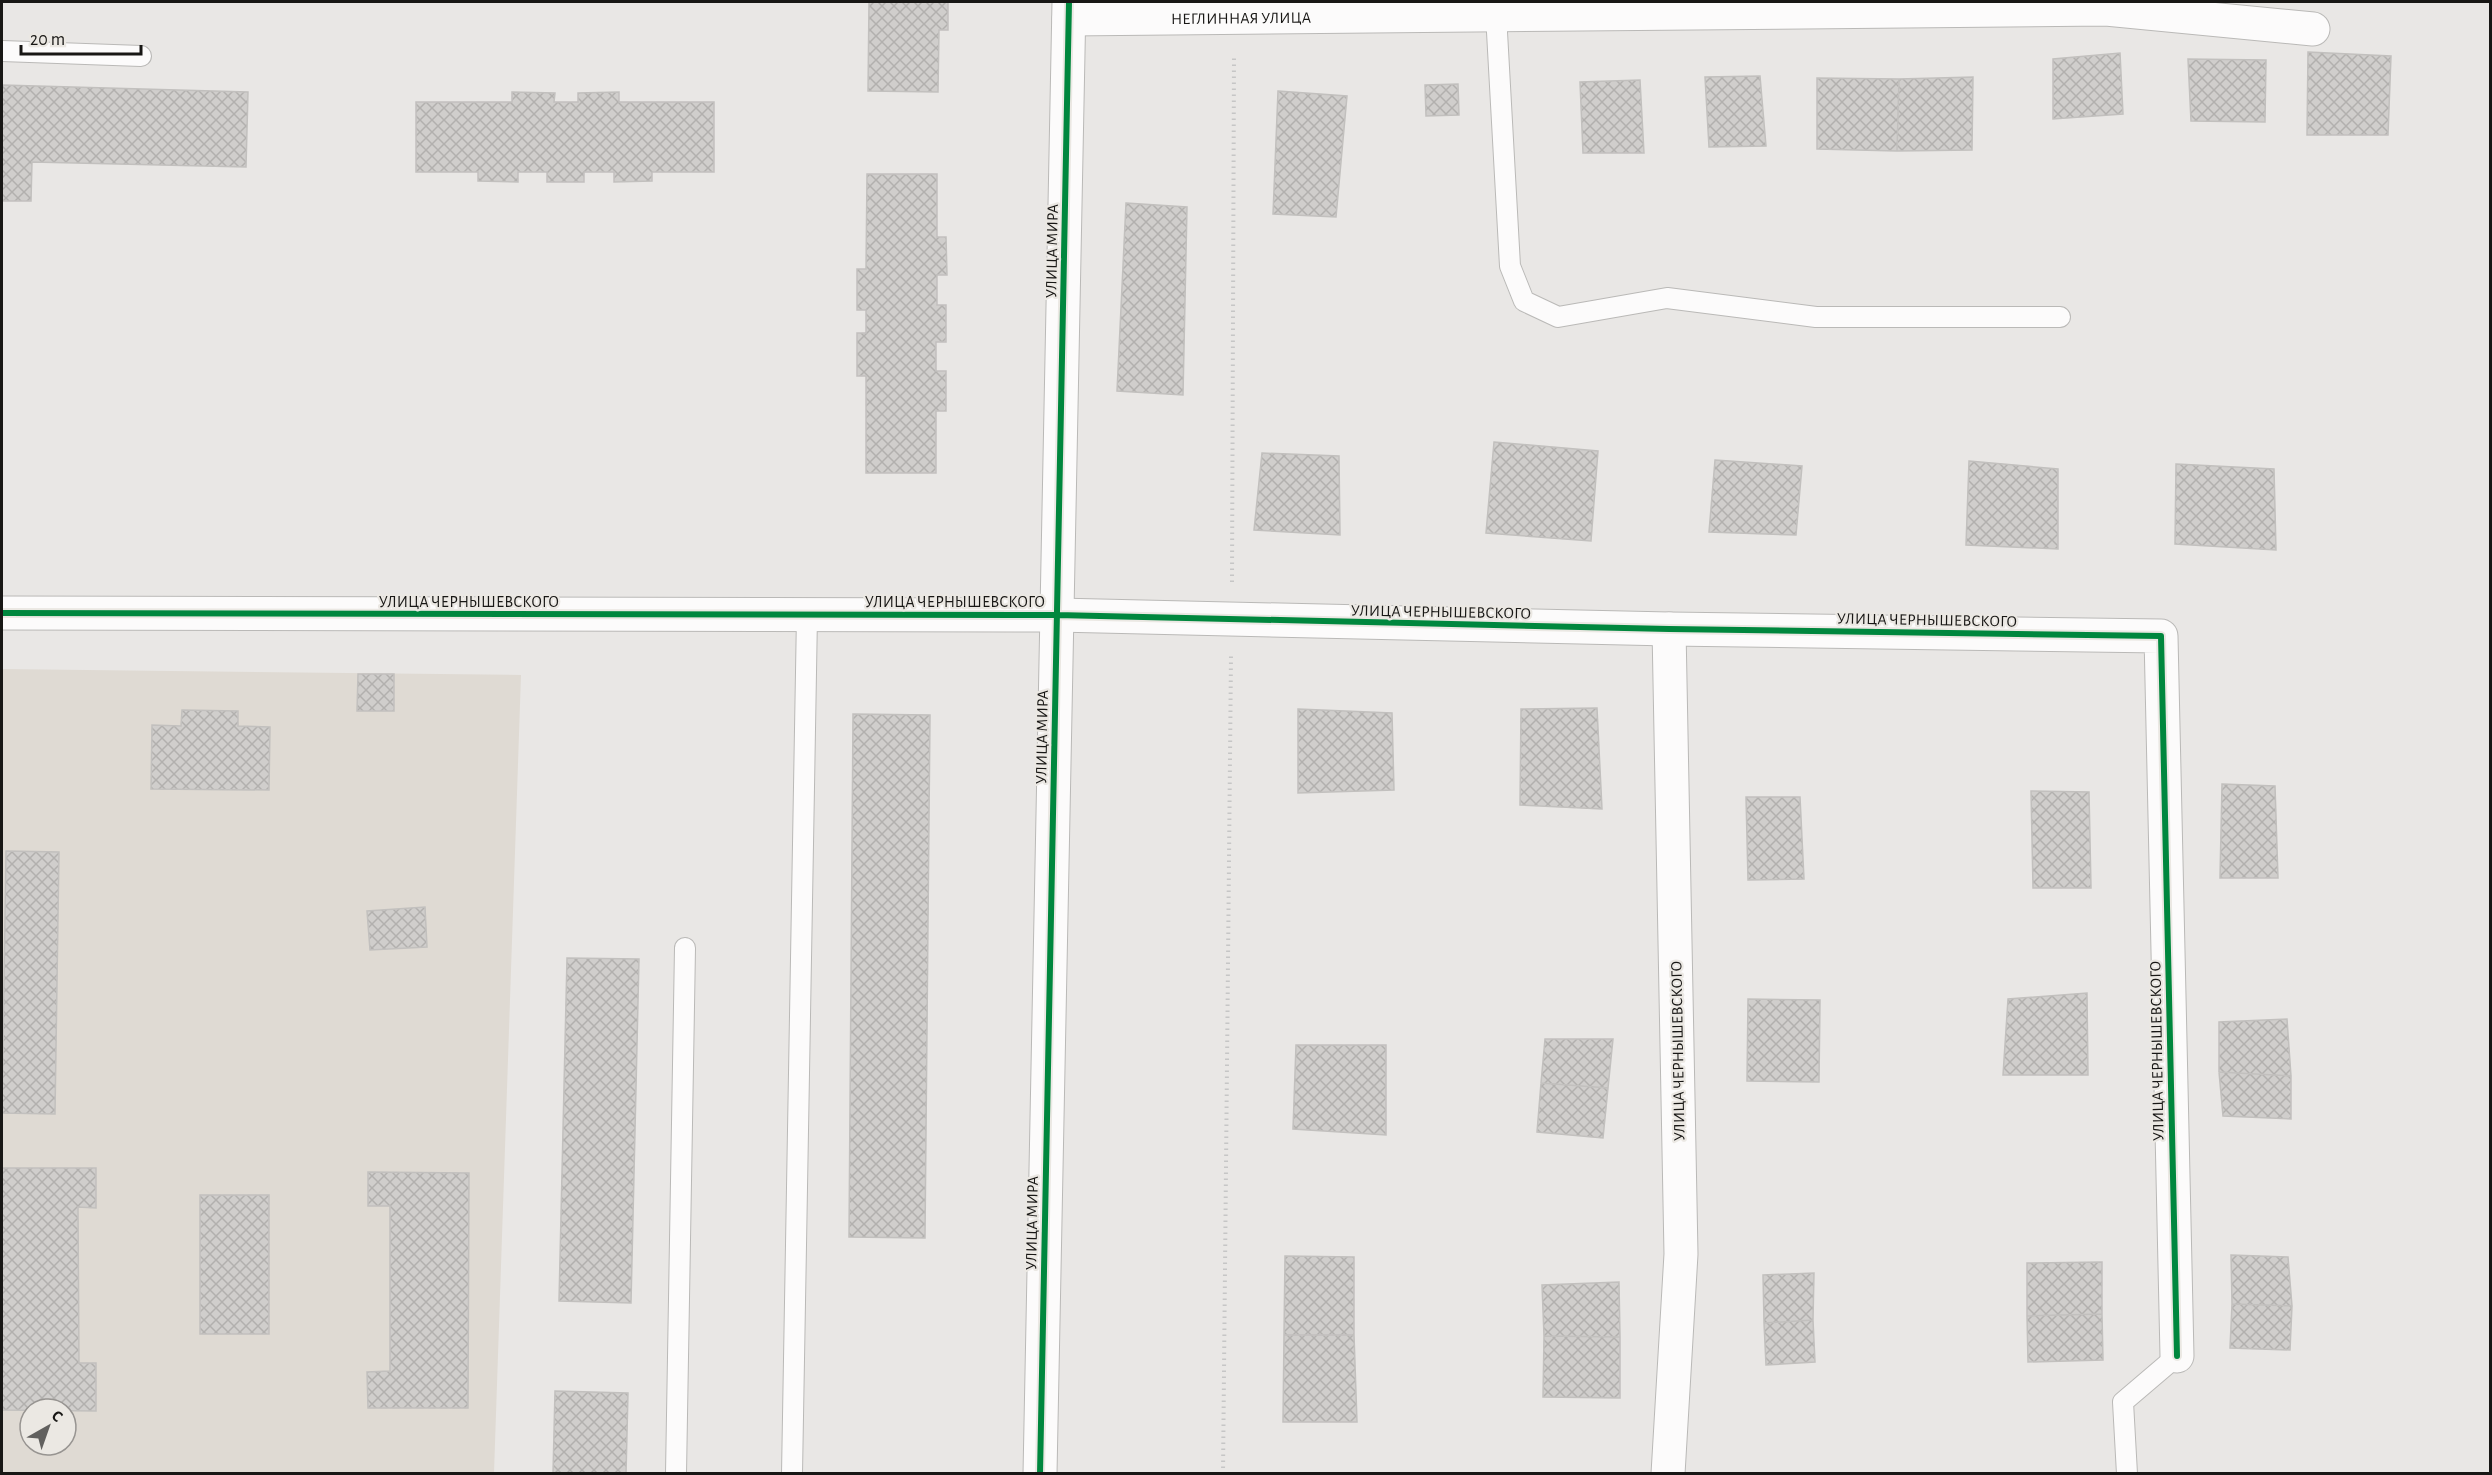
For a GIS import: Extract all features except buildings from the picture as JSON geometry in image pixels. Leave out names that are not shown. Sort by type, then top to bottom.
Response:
[{"type":"street","name":"НЕГЛИННАЯ УЛИЦА","points":[[1069,10],[1234,17],[1496,14],[1683,7],[2107,5],[2313,29]]},
{"type":"street","name":"УЛИЦА МИРА","points":[[1040,1473],[1069,10]]},
{"type":"street","name":"УЛИЦА ЧЕРНЫШЕВСКОГО","points":[[2,613],[1057,615],[1669,629],[2161,636],[2177,1356]]},
{"type":"street","name":"УЛИЦА ЧЕРНЫШЕВСКОГО","points":[[1668,1473],[1681,1254],[1669,629]]},
{"type":"lane","points":[[1496,14],[1510,266],[1524,301],[1558,317],[1667,298],[1816,317],[2060,317]]},
{"type":"lane","points":[[2,51],[141,56]]},
{"type":"lane","points":[[792,1473],[807,615]]},
{"type":"lane","points":[[676,1473],[685,948]]},
{"type":"lane","points":[[2127,1473],[2123,1402],[2177,1356]]},
{"type":"path","points":[[1223,1473],[1232,619],[1234,17]]},
{"type":"shaded area","points":[[2,669],[521,675],[494,1473],[2,1474]]},
{"type":"cycle path","points":[[1040,1474],[1069,2]]},
{"type":"cycle path","points":[[2,613],[1057,615],[1669,629],[2161,636],[2177,1356]]}]
